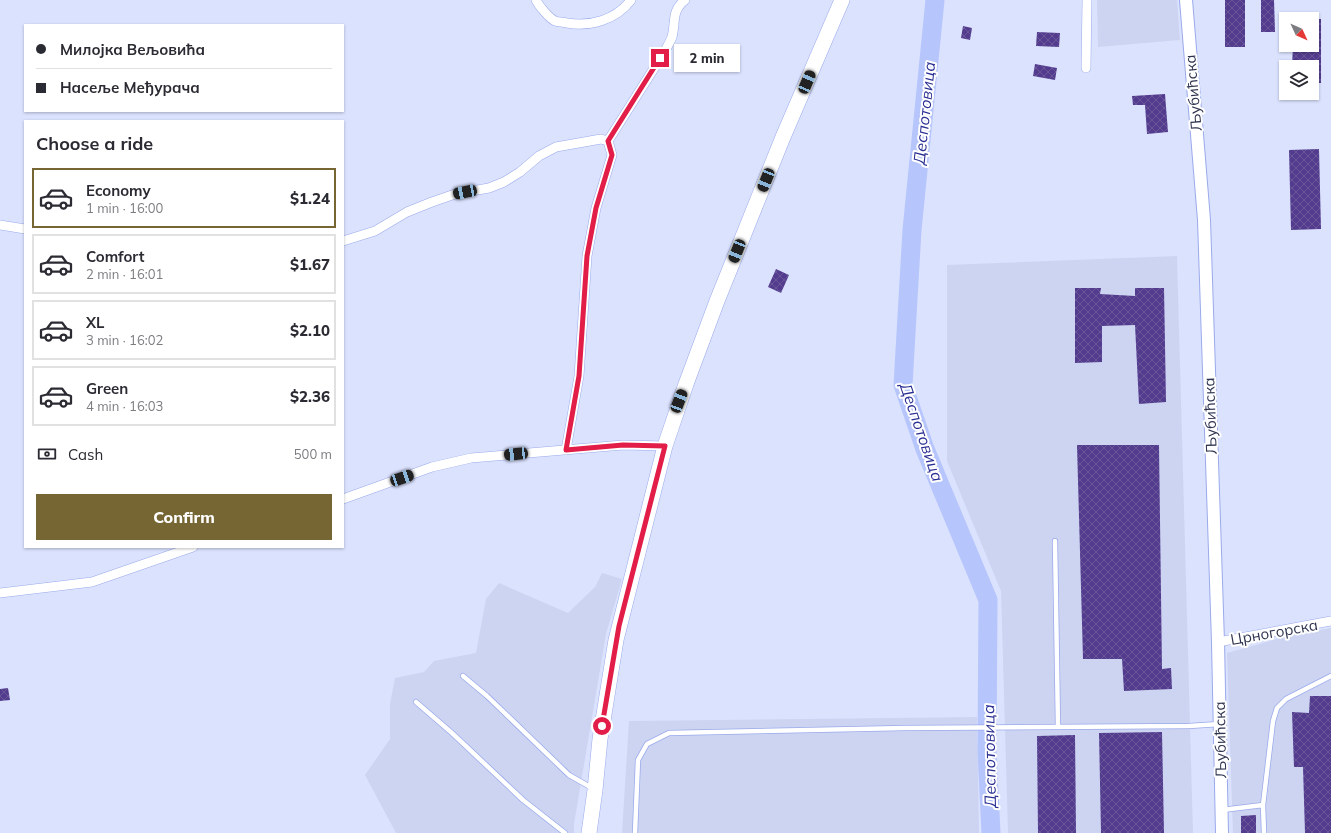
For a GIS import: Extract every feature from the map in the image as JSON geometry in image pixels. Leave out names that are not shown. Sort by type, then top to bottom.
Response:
[{"type":"main road","points":[[589,833],[600,739],[616,640],[665,446],[679,401],[717,301],[783,137],[842,0]]},
{"type":"street","points":[[536,0],[539,6],[554,20],[572,24],[598,22],[616,14],[631,0]]},
{"type":"street","points":[[673,0],[677,9]]},
{"type":"street","points":[[566,450],[579,376],[587,256],[596,208],[612,155],[608,141],[665,51],[672,38],[674,14],[679,5],[685,0]]},
{"type":"street","points":[[1086,68],[1087,0]]},
{"type":"street","name":"Љубићска","points":[[1186,0],[1204,220],[1218,642],[1222,833]]},
{"type":"street","points":[[344,240],[375,231],[408,212],[432,202],[455,194],[489,188],[504,182],[520,172],[539,156],[556,147],[601,139],[608,141]]},
{"type":"street","points":[[0,225],[24,229]]},
{"type":"street","points":[[344,499],[432,467],[471,458],[623,445],[665,446]]},
{"type":"street","points":[[0,593],[92,582],[190,548]]},
{"type":"street","name":"Црногорска","points":[[1218,642],[1331,621]]},
{"type":"lane","points":[[1055,541],[1058,727]]},
{"type":"lane","points":[[463,676],[487,696],[569,775],[595,790]]},
{"type":"lane","points":[[1264,833],[1263,806],[1273,721],[1277,708],[1286,699],[1331,676]]},
{"type":"lane","points":[[416,702],[452,733],[523,800],[565,833]]},
{"type":"lane","points":[[635,833],[638,760],[647,744],[669,733],[905,728],[1189,726],[1220,724]]},
{"type":"lane","points":[[1222,810],[1263,806]]},
{"type":"shaded area","points":[[1097,0],[1177,0],[1180,40],[1098,47]]},
{"type":"shaded area","points":[[1177,256],[1193,833],[1008,833],[1001,591],[947,461],[947,265]]},
{"type":"shaded area","points":[[602,573],[622,579],[606,634],[574,824],[574,833],[396,833],[365,775],[390,739],[390,704],[395,678],[424,672],[434,661],[476,653],[486,599],[499,583],[568,613],[595,587]]},
{"type":"shaded area","points":[[1331,628],[1331,833],[1233,833],[1227,653],[1288,636]]},
{"type":"shaded area","points":[[977,717],[979,833],[622,833],[629,721]]},
{"type":"building","points":[[1225,0],[1245,0],[1245,47],[1225,47]]},
{"type":"building","points":[[1261,0],[1274,0],[1275,32],[1261,32]]},
{"type":"building","points":[[1319,19],[1321,19],[1321,83],[1319,83],[1319,60],[1292,60],[1293,52],[1319,52]]},
{"type":"building","points":[[963,26],[972,28],[970,40],[961,38]]},
{"type":"building","points":[[1037,32],[1060,33],[1059,47],[1036,46]]},
{"type":"building","points":[[1035,64],[1057,68],[1055,80],[1033,76]]},
{"type":"building","points":[[1165,94],[1168,132],[1147,134],[1145,105],[1133,105],[1132,96]]},
{"type":"building","points":[[1319,149],[1321,229],[1291,230],[1289,150]]},
{"type":"building","points":[[776,269],[789,275],[781,293],[768,287]]},
{"type":"building","points":[[1075,288],[1101,288],[1100,294],[1135,296],[1135,288],[1164,288],[1166,402],[1139,404],[1135,325],[1102,326],[1102,362],[1075,363]]},
{"type":"building","points":[[1077,445],[1159,445],[1162,669],[1171,668],[1172,689],[1124,691],[1122,659],[1083,659]]},
{"type":"building","points":[[8,688],[10,700],[0,701],[0,689]]},
{"type":"building","points":[[1310,696],[1331,696],[1331,833],[1305,833],[1303,767],[1294,767],[1292,712],[1309,713]]},
{"type":"building","points":[[1162,732],[1164,833],[1101,833],[1099,733]]},
{"type":"building","points":[[1075,735],[1076,833],[1038,833],[1037,736]]},
{"type":"building","points":[[1256,815],[1256,833],[1241,833],[1241,816]]},
{"type":"waterway","name":"Деспотовица","points":[[935,0],[912,230],[903,385],[925,449],[988,600],[987,752],[991,833]]},
{"type":"route","points":[[602,726],[619,626],[665,446],[623,445],[566,450],[579,376],[587,256],[596,208],[612,155],[608,141],[660,58]]}]
